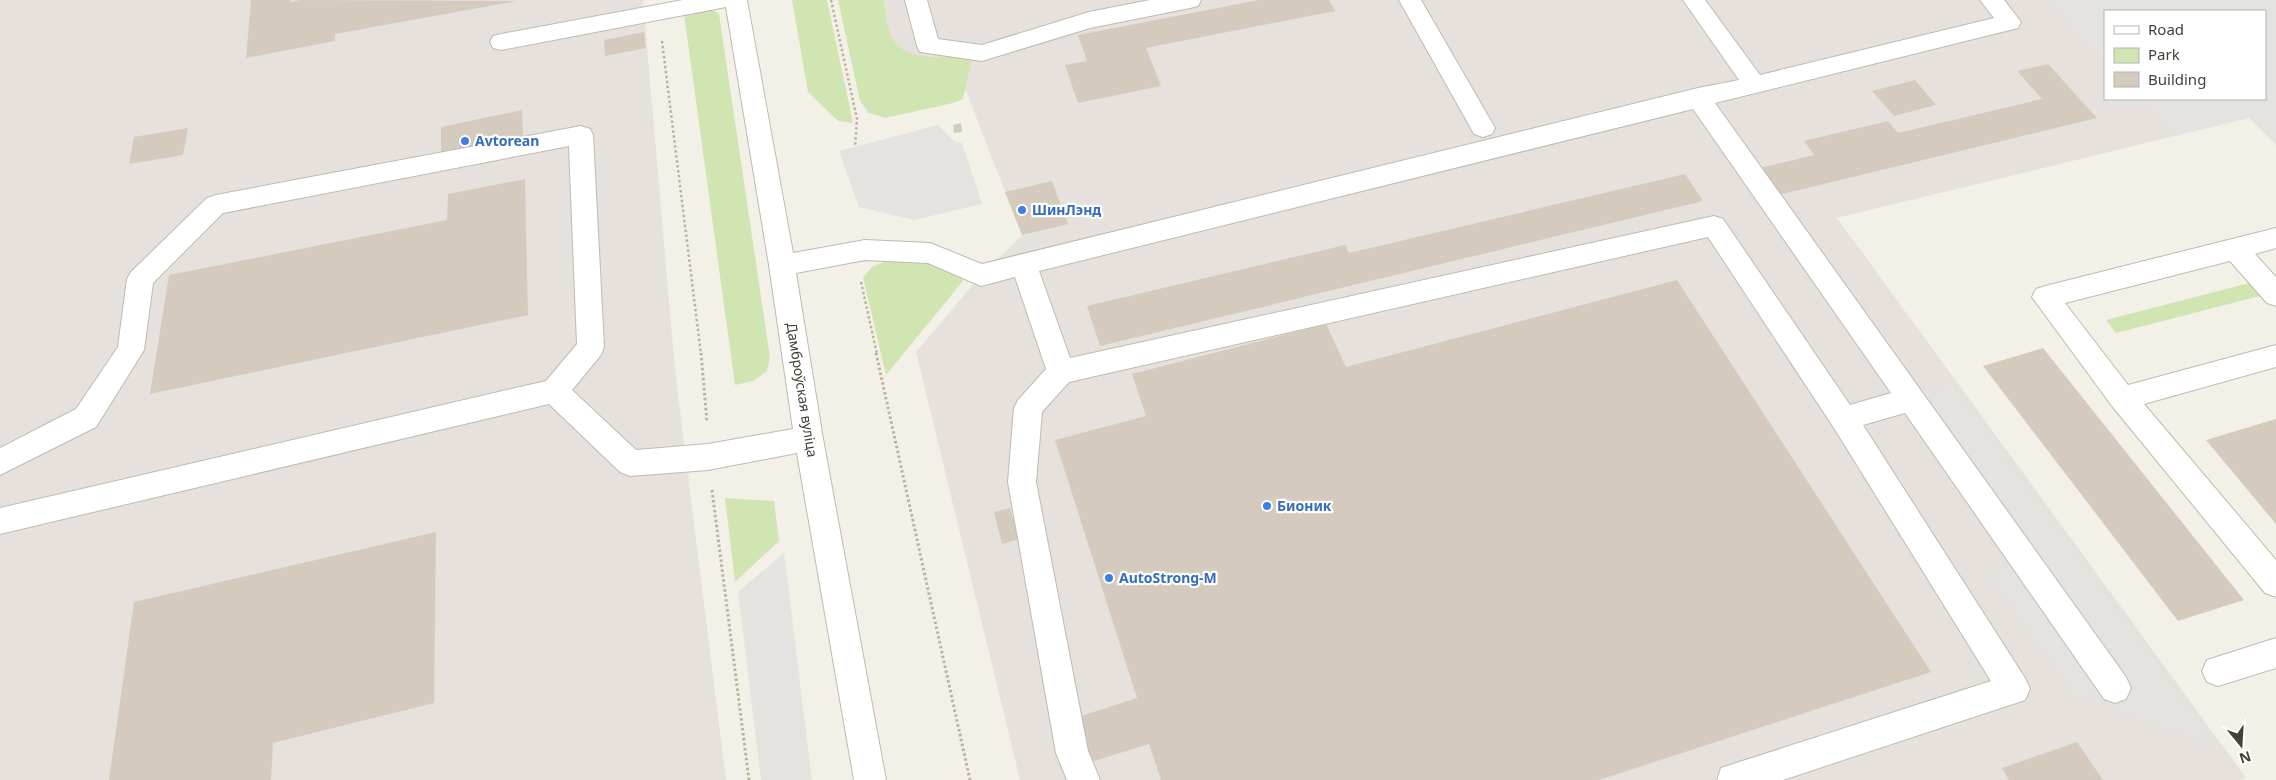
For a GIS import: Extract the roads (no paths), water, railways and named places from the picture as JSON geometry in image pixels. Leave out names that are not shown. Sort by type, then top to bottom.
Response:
[{"type":"street","points":[[501,42],[725,0]]},
{"type":"street","name":"Дамброўская вуліца","points":[[736,0],[782,265],[809,439],[870,780]]},
{"type":"street","points":[[916,0],[928,46],[982,53],[1088,20],[1190,0]]},
{"type":"street","points":[[1410,0],[1483,128]]},
{"type":"street","points":[[782,265],[865,250],[930,253],[981,275],[1698,97],[2010,22],[1991,0]]},
{"type":"street","points":[[1694,1],[1754,84]]},
{"type":"street","points":[[1698,97],[2115,688]]},
{"type":"street","points":[[0,462],[86,418],[131,350],[140,278],[216,204],[581,134],[591,347],[554,391],[0,522]]},
{"type":"street","points":[[1084,780],[1072,754],[1022,482],[1028,408],[1061,372],[1714,226],[1844,419],[2014,689],[1733,780]]},
{"type":"street","points":[[2276,238],[2045,297],[2122,398],[2276,583]]},
{"type":"street","points":[[2234,248],[2276,295]]},
{"type":"street","points":[[1024,265],[1061,372]]},
{"type":"street","points":[[2122,398],[2276,356]]},
{"type":"street","points":[[554,391],[630,463],[708,456],[809,439]]},
{"type":"street","points":[[1844,419],[1911,399]]},
{"type":"street","points":[[2218,671],[2276,653]]},
{"type":"place","name":"Avtorean","points":[[465,141]]},
{"type":"place","name":"ШинЛэнд","points":[[1022,210]]},
{"type":"place","name":"Бионик","points":[[1267,506]]},
{"type":"place","name":"AutoStrong-M","points":[[1109,578]]}]
